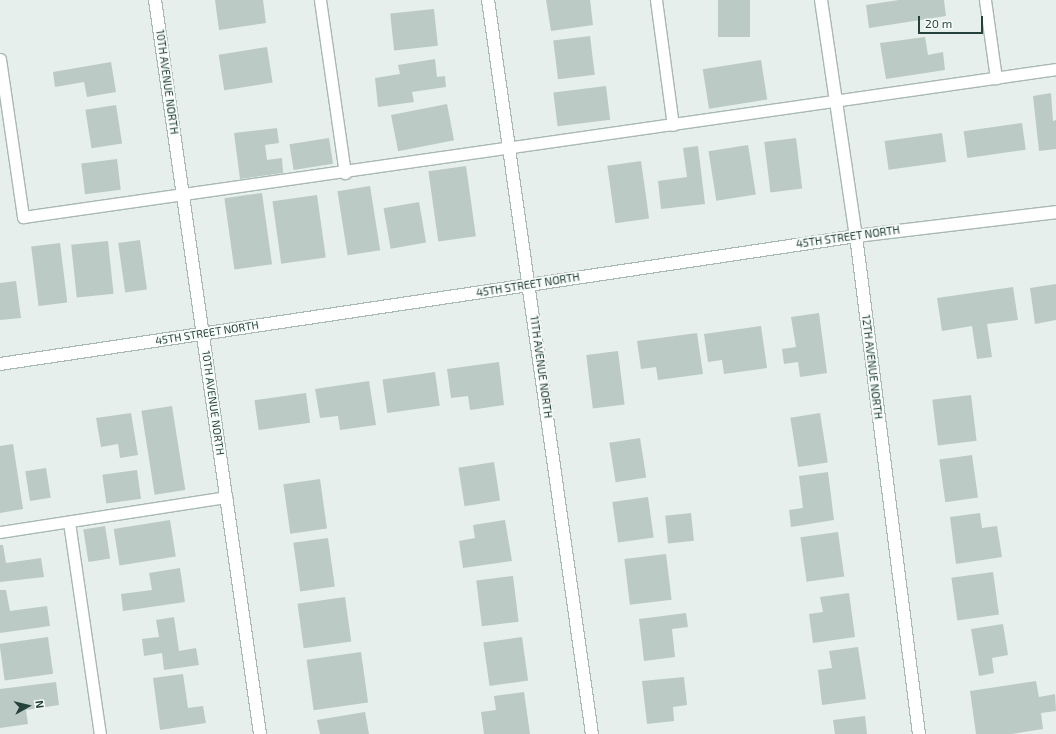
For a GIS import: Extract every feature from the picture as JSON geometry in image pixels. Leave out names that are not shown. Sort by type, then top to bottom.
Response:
[{"type":"street","name":"10TH AVENUE NORTH","points":[[155,0],[260,734]]},
{"type":"street","name":"11TH AVENUE NORTH","points":[[488,0],[592,734]]},
{"type":"street","name":"12TH AVENUE NORTH","points":[[821,0],[856,236],[919,734]]},
{"type":"street","name":"45TH STREET NORTH","points":[[0,364],[856,236],[1056,212]]},
{"type":"lane","points":[[320,0],[345,173]]},
{"type":"lane","points":[[656,0],[673,125]]},
{"type":"lane","points":[[985,0],[996,78]]},
{"type":"lane","points":[[0,59],[23,217],[345,173],[1056,69]]},
{"type":"lane","points":[[0,532],[226,498]]},
{"type":"lane","points":[[69,522],[100,734]]},
{"type":"building","points":[[215,0],[263,0],[266,23],[219,30]]},
{"type":"building","points":[[546,0],[590,0],[593,25],[551,31]]},
{"type":"building","points":[[718,0],[750,0],[750,37],[718,37]]},
{"type":"building","points":[[899,0],[944,0],[946,16],[869,28],[866,5]]},
{"type":"building","points":[[434,9],[438,46],[394,50],[390,14]]},
{"type":"building","points":[[590,36],[595,75],[558,79],[553,41]]},
{"type":"building","points":[[925,37],[928,55],[943,52],[945,70],[886,79],[880,43]]},
{"type":"building","points":[[267,47],[273,83],[224,90],[219,55]]},
{"type":"building","points":[[435,59],[437,77],[445,76],[446,87],[412,92],[414,102],[378,107],[375,78],[400,74],[398,65]]},
{"type":"building","points":[[761,60],[767,100],[709,109],[703,69]]},
{"type":"building","points":[[111,62],[116,92],[87,97],[84,82],[55,87],[53,72]]},
{"type":"building","points":[[606,86],[610,120],[558,126],[553,92]]},
{"type":"building","points":[[1051,93],[1053,121],[1056,120],[1056,149],[1039,151],[1033,96]]},
{"type":"building","points":[[447,104],[454,140],[398,151],[391,115]]},
{"type":"building","points":[[116,105],[122,144],[91,148],[85,110]]},
{"type":"building","points":[[1022,123],[1026,150],[967,158],[964,131]]},
{"type":"building","points":[[277,128],[279,143],[265,145],[267,160],[282,158],[283,173],[240,179],[234,133]]},
{"type":"building","points":[[942,133],[946,162],[889,170],[885,141]]},
{"type":"building","points":[[329,138],[333,164],[294,170],[289,144]]},
{"type":"building","points":[[796,138],[802,189],[770,193],[764,142]]},
{"type":"building","points":[[748,145],[756,194],[716,201],[708,151]]},
{"type":"building","points":[[698,146],[705,204],[661,209],[658,181],[687,177],[683,148]]},
{"type":"building","points":[[117,159],[121,190],[85,194],[81,163]]},
{"type":"building","points":[[641,161],[649,218],[615,223],[607,166]]},
{"type":"building","points":[[466,166],[476,236],[438,242],[428,171]]},
{"type":"building","points":[[370,186],[380,250],[348,255],[337,191]]},
{"type":"building","points":[[262,193],[272,264],[234,270],[224,198]]},
{"type":"building","points":[[317,195],[326,257],[281,264],[272,201]]},
{"type":"building","points":[[419,202],[426,242],[391,249],[384,208]]},
{"type":"building","points":[[140,240],[147,290],[125,293],[118,243]]},
{"type":"building","points":[[108,241],[114,294],[77,298],[71,245]]},
{"type":"building","points":[[60,243],[67,303],[39,306],[31,247]]},
{"type":"building","points":[[16,281],[21,318],[0,320],[0,283]]},
{"type":"building","points":[[1056,284],[1056,320],[1035,324],[1030,288]]},
{"type":"building","points":[[1013,287],[1018,320],[987,324],[992,357],[977,359],[972,326],[942,331],[937,298]]},
{"type":"building","points":[[819,313],[827,373],[800,377],[798,362],[784,364],[782,349],[796,347],[791,317]]},
{"type":"building","points":[[761,326],[767,368],[724,374],[722,360],[708,362],[704,334]]},
{"type":"building","points":[[697,333],[703,374],[658,380],[656,367],[641,369],[637,341]]},
{"type":"building","points":[[618,351],[625,405],[593,408],[586,355]]},
{"type":"building","points":[[499,362],[504,405],[470,410],[468,396],[451,398],[447,369]]},
{"type":"building","points":[[435,372],[440,406],[387,413],[383,379]]},
{"type":"building","points":[[369,381],[376,425],[340,430],[338,416],[320,418],[315,389]]},
{"type":"building","points":[[306,393],[310,423],[259,430],[255,400]]},
{"type":"building","points":[[971,395],[977,441],[938,445],[932,400]]},
{"type":"building","points":[[172,406],[185,490],[155,495],[141,411]]},
{"type":"building","points":[[131,413],[138,455],[120,458],[118,444],[101,447],[96,418]]},
{"type":"building","points":[[820,413],[828,462],[798,467],[790,418]]},
{"type":"building","points":[[640,438],[646,478],[616,482],[609,443]]},
{"type":"building","points":[[13,444],[23,509],[0,513],[0,446]]},
{"type":"building","points":[[972,455],[978,498],[945,502],[939,460]]},
{"type":"building","points":[[494,462],[500,501],[465,506],[458,468]]},
{"type":"building","points":[[46,468],[51,498],[30,501],[25,471]]},
{"type":"building","points":[[137,470],[141,499],[106,504],[102,475]]},
{"type":"building","points":[[828,472],[834,520],[791,527],[789,510],[803,508],[799,476]]},
{"type":"building","points":[[320,479],[327,529],[290,534],[283,484]]},
{"type":"building","points":[[648,497],[654,538],[618,543],[612,502]]},
{"type":"building","points":[[691,513],[694,541],[668,544],[665,516]]},
{"type":"building","points":[[980,513],[982,528],[997,526],[1002,557],[956,564],[950,517]]},
{"type":"building","points":[[170,520],[176,557],[119,565],[114,529]]},
{"type":"building","points":[[505,520],[512,561],[463,568],[459,541],[475,538],[473,525]]},
{"type":"building","points":[[105,526],[110,559],[88,562],[83,529]]},
{"type":"building","points":[[838,532],[844,577],[807,582],[800,537]]},
{"type":"building","points":[[328,538],[335,587],[300,591],[293,543]]},
{"type":"building","points":[[0,545],[3,545],[6,563],[41,558],[44,577],[0,582]]},
{"type":"building","points":[[666,554],[672,600],[630,605],[624,559]]},
{"type":"building","points":[[180,568],[185,602],[123,611],[121,594],[152,590],[149,573]]},
{"type":"building","points":[[993,572],[999,615],[957,620],[951,578]]},
{"type":"building","points":[[513,576],[519,622],[482,626],[476,581]]},
{"type":"building","points":[[0,590],[6,590],[10,611],[47,606],[50,626],[0,633]]},
{"type":"building","points":[[849,593],[855,637],[813,643],[809,614],[823,612],[820,597]]},
{"type":"building","points":[[345,597],[351,642],[304,648],[297,604]]},
{"type":"building","points":[[686,613],[688,627],[672,629],[675,657],[644,661],[639,619]]},
{"type":"building","points":[[174,617],[179,651],[196,648],[199,665],[164,670],[162,653],[144,656],[142,639],[159,637],[156,620]]},
{"type":"building","points":[[1003,624],[1008,655],[992,658],[994,673],[979,676],[971,629]]},
{"type":"building","points":[[48,637],[53,674],[5,680],[0,644]]},
{"type":"building","points":[[522,637],[528,681],[490,686],[483,642]]},
{"type":"building","points":[[858,647],[866,699],[822,705],[818,670],[832,668],[829,651]]},
{"type":"building","points":[[361,652],[368,703],[314,710],[307,660]]},
{"type":"building","points":[[183,674],[188,708],[203,706],[206,723],[160,730],[153,678]]},
{"type":"building","points":[[684,677],[687,705],[673,707],[674,721],[647,724],[642,681]]},
{"type":"building","points":[[1036,681],[1039,697],[1055,694],[1056,711],[1041,713],[1043,729],[1012,734],[976,734],[970,691]]},
{"type":"building","points":[[56,682],[59,705],[26,710],[28,724],[0,728],[0,689]]},
{"type":"building","points":[[524,692],[530,734],[484,734],[481,712],[496,710],[494,696]]},
{"type":"building","points":[[365,712],[369,734],[320,734],[317,720]]},
{"type":"building","points":[[865,716],[867,734],[835,734],[833,720]]}]
